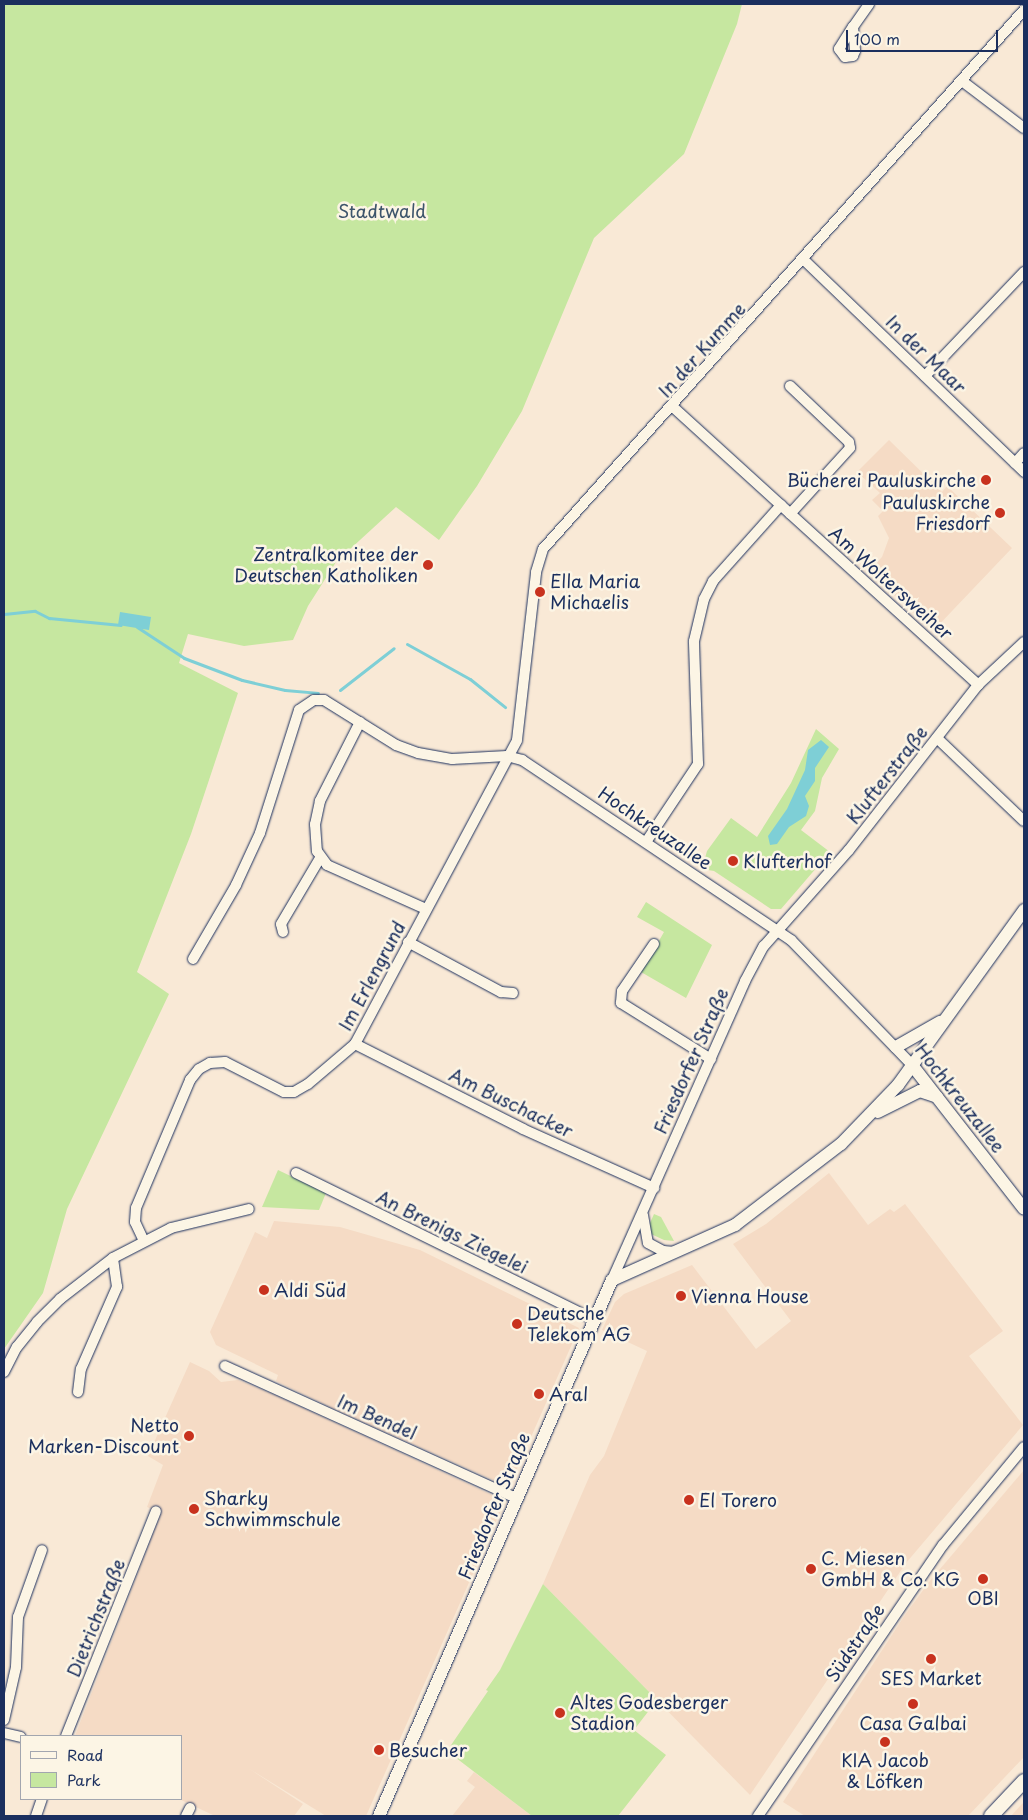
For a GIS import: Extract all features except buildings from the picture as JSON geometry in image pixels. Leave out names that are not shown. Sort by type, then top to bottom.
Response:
[{"type":"main road","points":[[991,1816],[1024,1781]]},
{"type":"street","points":[[853,27],[869,4]]},
{"type":"street","name":"In der Kumme","points":[[507,756],[518,736],[538,558],[551,538],[673,407],[1024,10]]},
{"type":"street","points":[[962,81],[1024,128]]},
{"type":"street","name":"In der Maar","points":[[804,260],[1024,472]]},
{"type":"street","points":[[925,376],[1024,272]]},
{"type":"street","points":[[790,386],[843,436],[850,448],[790,514]]},
{"type":"street","name":"Am Woltersweiher","points":[[673,407],[978,684]]},
{"type":"street","points":[[1015,463],[1024,453]]},
{"type":"street","points":[[646,842],[698,764],[694,641],[699,613],[713,581],[781,505]]},
{"type":"street","name":"Klufterstraße","points":[[778,931],[849,850],[978,684],[1024,642]]},
{"type":"street","name":"Hochkreuzallee","points":[[193,959],[236,885],[260,833],[299,710],[314,700],[329,701],[396,745],[433,757],[507,756],[522,760],[778,931],[798,946],[912,1064],[1024,1209]]},
{"type":"street","points":[[360,722],[316,812],[315,842],[320,858],[327,865],[426,909]]},
{"type":"street","points":[[937,738],[1024,821]]},
{"type":"street","name":"Im Erlengrund","points":[[143,1239],[135,1222],[136,1208],[198,1069],[210,1063],[225,1062],[284,1092],[294,1092],[308,1084],[355,1044],[507,756]]},
{"type":"street","points":[[283,932],[280,924],[320,858]]},
{"type":"street","points":[[612,1280],[679,1252],[735,1225],[841,1144],[874,1113],[1024,910]]},
{"type":"street","name":"Friesdorfer Straße","points":[[379,1816],[516,1498],[745,981],[764,946],[778,931]]},
{"type":"street","points":[[408,942],[501,992],[513,993]]},
{"type":"street","points":[[654,944],[622,991],[621,1003],[711,1059]]},
{"type":"street","points":[[896,1047],[946,1018]]},
{"type":"street","name":"Am Buschacker","points":[[355,1044],[523,1129],[654,1188]]},
{"type":"street","points":[[874,1113],[920,1091],[939,1099]]},
{"type":"street","name":"An Brenigs Ziegelei","points":[[296,1172],[595,1320]]},
{"type":"street","points":[[4,1372],[17,1347],[37,1322],[67,1294],[113,1258],[143,1239],[188,1222],[249,1209]]},
{"type":"street","points":[[643,1209],[642,1224],[648,1243],[663,1251],[679,1252]]},
{"type":"street","points":[[78,1392],[82,1369],[117,1287],[113,1258]]},
{"type":"street","name":"Im Bendel","points":[[225,1366],[516,1498]]},
{"type":"street","name":"Südstraße","points":[[758,1816],[938,1552],[1024,1447]]},
{"type":"street","name":"Dietrichstraße","points":[[66,1735],[156,1511]]},
{"type":"street","points":[[4,1720],[15,1673],[18,1617],[42,1550]]},
{"type":"street","points":[[4,1733],[20,1737]]},
{"type":"street","points":[[36,1816],[42,1800]]},
{"type":"shaded area","points":[[889,440],[942,492],[947,486],[1012,548],[933,631],[868,571],[882,557],[889,538],[878,516],[883,511],[872,500],[880,493],[857,472]]},
{"type":"shaded area","points":[[829,1173],[868,1225],[890,1209],[894,1212],[905,1204],[1003,1331],[969,1356],[1023,1425],[906,1563],[750,1795],[543,1584],[590,1475],[604,1456],[647,1351],[602,1330],[615,1302],[624,1294],[692,1265],[756,1349],[791,1321],[733,1244],[766,1224]]},
{"type":"shaded area","points":[[274,1221],[340,1227],[420,1250],[579,1328],[509,1487],[276,1381],[278,1375],[216,1345],[210,1332],[255,1232],[267,1238]]},
{"type":"shaded area","points":[[190,1362],[209,1371],[221,1382],[238,1380],[275,1395],[505,1501],[366,1816],[326,1816],[248,1768],[303,1804],[294,1816],[215,1816],[181,1800],[182,1735],[75,1735],[161,1513],[147,1507],[163,1465],[148,1456]]},
{"type":"shaded area","points":[[1024,1470],[1024,1757],[968,1816],[805,1816],[783,1802],[905,1615],[929,1582]]},
{"type":"shaded area","points":[[474,1772],[532,1816],[452,1816],[475,1787],[467,1781]]},
{"type":"shaded area","points":[[1024,1802],[1024,1816],[1011,1816],[1021,1805]]},
{"type":"green space","name":"Stadtwald","points":[[4,4],[742,4],[737,24],[684,154],[594,238],[522,411],[477,486],[439,540],[396,507],[336,562],[308,606],[293,640],[244,646],[188,634],[179,663],[238,693],[191,834],[137,972],[169,994],[67,1209],[43,1293],[4,1349]]},
{"type":"green space","points":[[816,729],[839,749],[822,778],[815,811],[801,830],[830,852],[781,909],[771,909],[714,871],[702,869],[707,851],[731,818],[757,837],[791,783]]},
{"type":"green space","points":[[646,902],[712,945],[686,998],[641,972],[664,932],[637,917]]},
{"type":"green space","points":[[278,1170],[326,1193],[319,1210],[262,1207]]},
{"type":"green space","points":[[654,1214],[661,1217],[674,1241],[664,1240],[651,1234],[650,1223]]},
{"type":"green space","name":"Altes Godesberger Stadion","points":[[543,1584],[657,1700],[634,1730],[666,1755],[618,1816],[532,1816],[447,1751],[488,1691],[486,1690],[500,1670]]},
{"type":"water","points":[[120,612],[151,617],[149,630],[118,625]]},
{"type":"water","points":[[821,740],[829,747],[815,768],[815,781],[805,796],[809,806],[806,816],[789,827],[777,844],[770,845],[768,836],[787,809],[805,770],[808,750]]},
{"type":"waterway","points":[[4,614],[35,611],[49,618],[121,625]]},
{"type":"waterway","points":[[137,627],[184,658],[242,680],[285,690],[318,693]]},
{"type":"waterway","points":[[407,644],[470,679],[505,707]]},
{"type":"waterway","points":[[340,690],[394,648]]},
{"type":"place","name":"Bücherei Pauluskirche","points":[[986,480]]},
{"type":"place","name":"Pauluskirche Friesdorf","points":[[1000,513]]},
{"type":"place","name":"Zentralkomitee der Deutschen Katholiken","points":[[428,565]]},
{"type":"place","name":"Ella Maria Michaelis","points":[[540,592]]},
{"type":"place","name":"Klufterhof","points":[[733,861]]},
{"type":"place","name":"Aldi Süd","points":[[264,1290]]},
{"type":"place","name":"Vienna House","points":[[681,1296]]},
{"type":"place","name":"Deutsche Telekom AG","points":[[517,1324]]},
{"type":"place","name":"Aral","points":[[539,1394]]},
{"type":"place","name":"Netto Marken-Discount","points":[[189,1436]]},
{"type":"place","name":"El Torero","points":[[689,1500]]},
{"type":"place","name":"Sharky Schwimmschule","points":[[194,1509]]},
{"type":"place","name":"C. Miesen GmbH & Co. KG","points":[[811,1569]]},
{"type":"place","name":"OBI","points":[[983,1579]]},
{"type":"place","name":"SES Market","points":[[931,1659]]},
{"type":"place","name":"Casa Galbai","points":[[913,1704]]},
{"type":"place","name":"Altes Godesberger Stadion","points":[[560,1713]]},
{"type":"place","name":"KIA Jacob & Löfken","points":[[885,1742]]},
{"type":"place","name":"Besucher","points":[[379,1750]]}]
